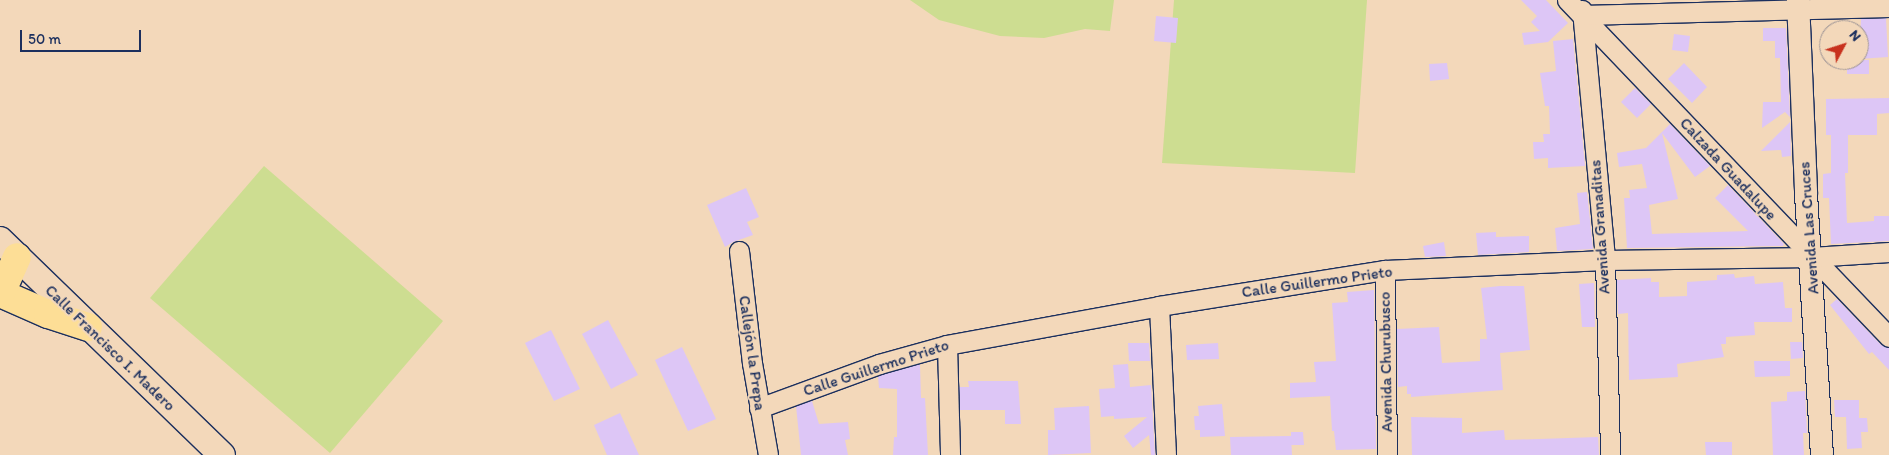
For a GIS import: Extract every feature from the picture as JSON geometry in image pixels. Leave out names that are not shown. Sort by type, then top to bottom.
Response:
[{"type":"highway","points":[[9,249],[1,293],[48,314],[88,327]]},
{"type":"main road","name":"Calle Francisco I. Madero","points":[[9,249],[222,455]]},
{"type":"street","name":"Calzada Guadalupe","points":[[1567,0],[1582,7],[1811,257],[1889,337]]},
{"type":"street","points":[[1582,7],[1798,5],[1889,7]]},
{"type":"street","name":"Avenida Las Cruces","points":[[1798,5],[1822,455]]},
{"type":"street","name":"Avenida Granaditas","points":[[1582,7],[1605,260],[1610,455]]},
{"type":"street","name":"Callejón la Prepa","points":[[739,251],[768,455]]},
{"type":"street","name":"Calle Guillermo Prieto","points":[[760,408],[879,364],[947,345],[1159,306],[1384,270],[1605,260],[1811,257],[1889,252]]},
{"type":"street","name":"Avenida Churubusco","points":[[1384,270],[1387,455]]},
{"type":"street","points":[[1159,306],[1166,455]]},
{"type":"street","points":[[947,345],[950,455]]},
{"type":"green space","points":[[910,0],[1114,0],[1110,31],[1085,29],[1044,38],[1000,36],[939,20]]},
{"type":"green space","points":[[1174,0],[1367,0],[1355,173],[1162,163]]},
{"type":"green space","points":[[264,166],[443,321],[330,453],[150,298]]},
{"type":"building","points":[[1521,0],[1546,0],[1568,23],[1548,42],[1524,45],[1522,33],[1540,31],[1531,22],[1537,16]]},
{"type":"building","points":[[1156,16],[1178,18],[1176,43],[1154,41]]},
{"type":"building","points":[[1886,18],[1888,57],[1869,58],[1869,20],[1861,19]]},
{"type":"building","points":[[1763,28],[1786,28],[1790,117],[1785,112],[1762,128],[1763,102],[1781,102],[1780,58],[1775,58],[1775,41],[1763,41]]},
{"type":"building","points":[[1674,34],[1690,36],[1688,52],[1672,50]]},
{"type":"building","points":[[1573,39],[1585,166],[1548,168],[1548,158],[1534,159],[1533,142],[1544,142],[1543,134],[1550,134],[1549,106],[1545,106],[1540,73],[1556,71],[1553,41]]},
{"type":"building","points":[[1447,63],[1449,79],[1430,81],[1429,64]]},
{"type":"building","points":[[1684,63],[1707,87],[1692,103],[1668,79]]},
{"type":"building","points":[[1847,70],[1869,70],[1869,74],[1847,74]]},
{"type":"building","points":[[1635,88],[1651,104],[1637,118],[1621,102]]},
{"type":"building","points":[[1889,98],[1889,113],[1877,114],[1877,135],[1848,135],[1848,173],[1845,173],[1847,223],[1874,221],[1874,216],[1889,216],[1889,241],[1831,244],[1829,198],[1823,198],[1823,174],[1831,173],[1831,135],[1826,135],[1826,99]]},
{"type":"building","points":[[1790,122],[1791,156],[1782,157],[1781,150],[1761,151]]},
{"type":"building","points":[[1670,124],[1710,166],[1695,177],[1662,133],[1678,199],[1649,205],[1652,234],[1748,231],[1715,198],[1728,185],[1784,244],[1783,246],[1627,248],[1624,198],[1630,198],[1629,190],[1647,188],[1642,164],[1619,167],[1617,153],[1646,148]]},
{"type":"building","points":[[746,188],[759,217],[747,222],[753,235],[725,247],[707,205]]},
{"type":"building","points":[[1587,192],[1593,249],[1557,251],[1555,228],[1580,224],[1577,193]]},
{"type":"building","points":[[1496,232],[1496,237],[1529,236],[1529,252],[1478,255],[1476,233]]},
{"type":"building","points":[[1444,242],[1446,256],[1425,257],[1423,246]]},
{"type":"building","points":[[1734,274],[1735,278],[1754,276],[1755,284],[1783,282],[1785,308],[1792,308],[1792,322],[1754,322],[1755,335],[1726,337],[1726,344],[1721,344],[1724,357],[1677,364],[1678,377],[1629,380],[1628,313],[1618,314],[1617,280],[1651,278],[1651,282],[1659,282],[1659,297],[1687,296],[1687,282],[1717,280],[1717,275]]},
{"type":"building","points":[[1594,283],[1595,327],[1582,327],[1579,284]]},
{"type":"building","points":[[1524,286],[1530,350],[1500,353],[1503,390],[1411,397],[1411,394],[1407,394],[1407,386],[1398,387],[1397,329],[1439,327],[1442,363],[1480,361],[1480,339],[1487,339],[1481,288]]},
{"type":"building","points":[[1374,290],[1376,449],[1336,450],[1334,431],[1332,431],[1330,396],[1290,398],[1290,383],[1316,382],[1314,362],[1336,361],[1332,303],[1348,302],[1347,292]]},
{"type":"building","points":[[1837,299],[1881,345],[1889,348],[1889,370],[1872,352],[1869,354],[1830,305]]},
{"type":"building","points":[[608,320],[638,375],[611,389],[582,334]]},
{"type":"building","points":[[551,330],[580,389],[554,401],[525,343]]},
{"type":"building","points":[[1790,342],[1802,342],[1803,358],[1791,359]]},
{"type":"building","points":[[1128,343],[1149,343],[1150,361],[1129,361]]},
{"type":"building","points":[[1218,343],[1219,359],[1187,360],[1186,345]]},
{"type":"building","points":[[682,347],[716,419],[688,431],[655,360]]},
{"type":"building","points":[[1754,361],[1790,361],[1790,376],[1755,377]]},
{"type":"building","points":[[1128,364],[1130,387],[1151,385],[1155,455],[1151,455],[1149,435],[1133,448],[1124,436],[1147,417],[1114,419],[1114,416],[1101,417],[1099,389],[1115,388],[1113,365]]},
{"type":"building","points":[[920,365],[921,398],[925,398],[928,455],[893,455],[894,437],[897,437],[897,389],[879,388],[878,376]]},
{"type":"building","points":[[968,381],[1018,381],[1021,424],[1005,424],[1005,410],[960,410],[959,387],[969,387]]},
{"type":"building","points":[[1805,391],[1807,433],[1803,433],[1804,455],[1773,455],[1771,402],[1787,401],[1787,392]]},
{"type":"building","points":[[1834,400],[1859,400],[1859,418],[1867,418],[1868,432],[1861,432],[1862,448],[1847,449],[1846,417],[1835,417]]},
{"type":"building","points":[[812,401],[819,424],[848,422],[850,439],[845,440],[848,455],[801,455],[796,406]]},
{"type":"building","points":[[1222,404],[1225,436],[1200,437],[1200,430],[1195,430],[1194,416],[1199,416],[1198,406]]},
{"type":"building","points":[[1089,406],[1091,453],[1048,455],[1048,430],[1055,430],[1054,408]]},
{"type":"building","points":[[620,413],[639,455],[607,455],[594,425]]},
{"type":"building","points":[[1411,417],[1462,418],[1462,433],[1504,430],[1505,440],[1598,437],[1599,455],[1412,455]]},
{"type":"building","points":[[1291,432],[1303,432],[1304,445],[1291,445]]},
{"type":"building","points":[[1291,436],[1292,455],[1231,455],[1230,437]]},
{"type":"building","points":[[1705,442],[1732,442],[1732,455],[1706,455]]}]
